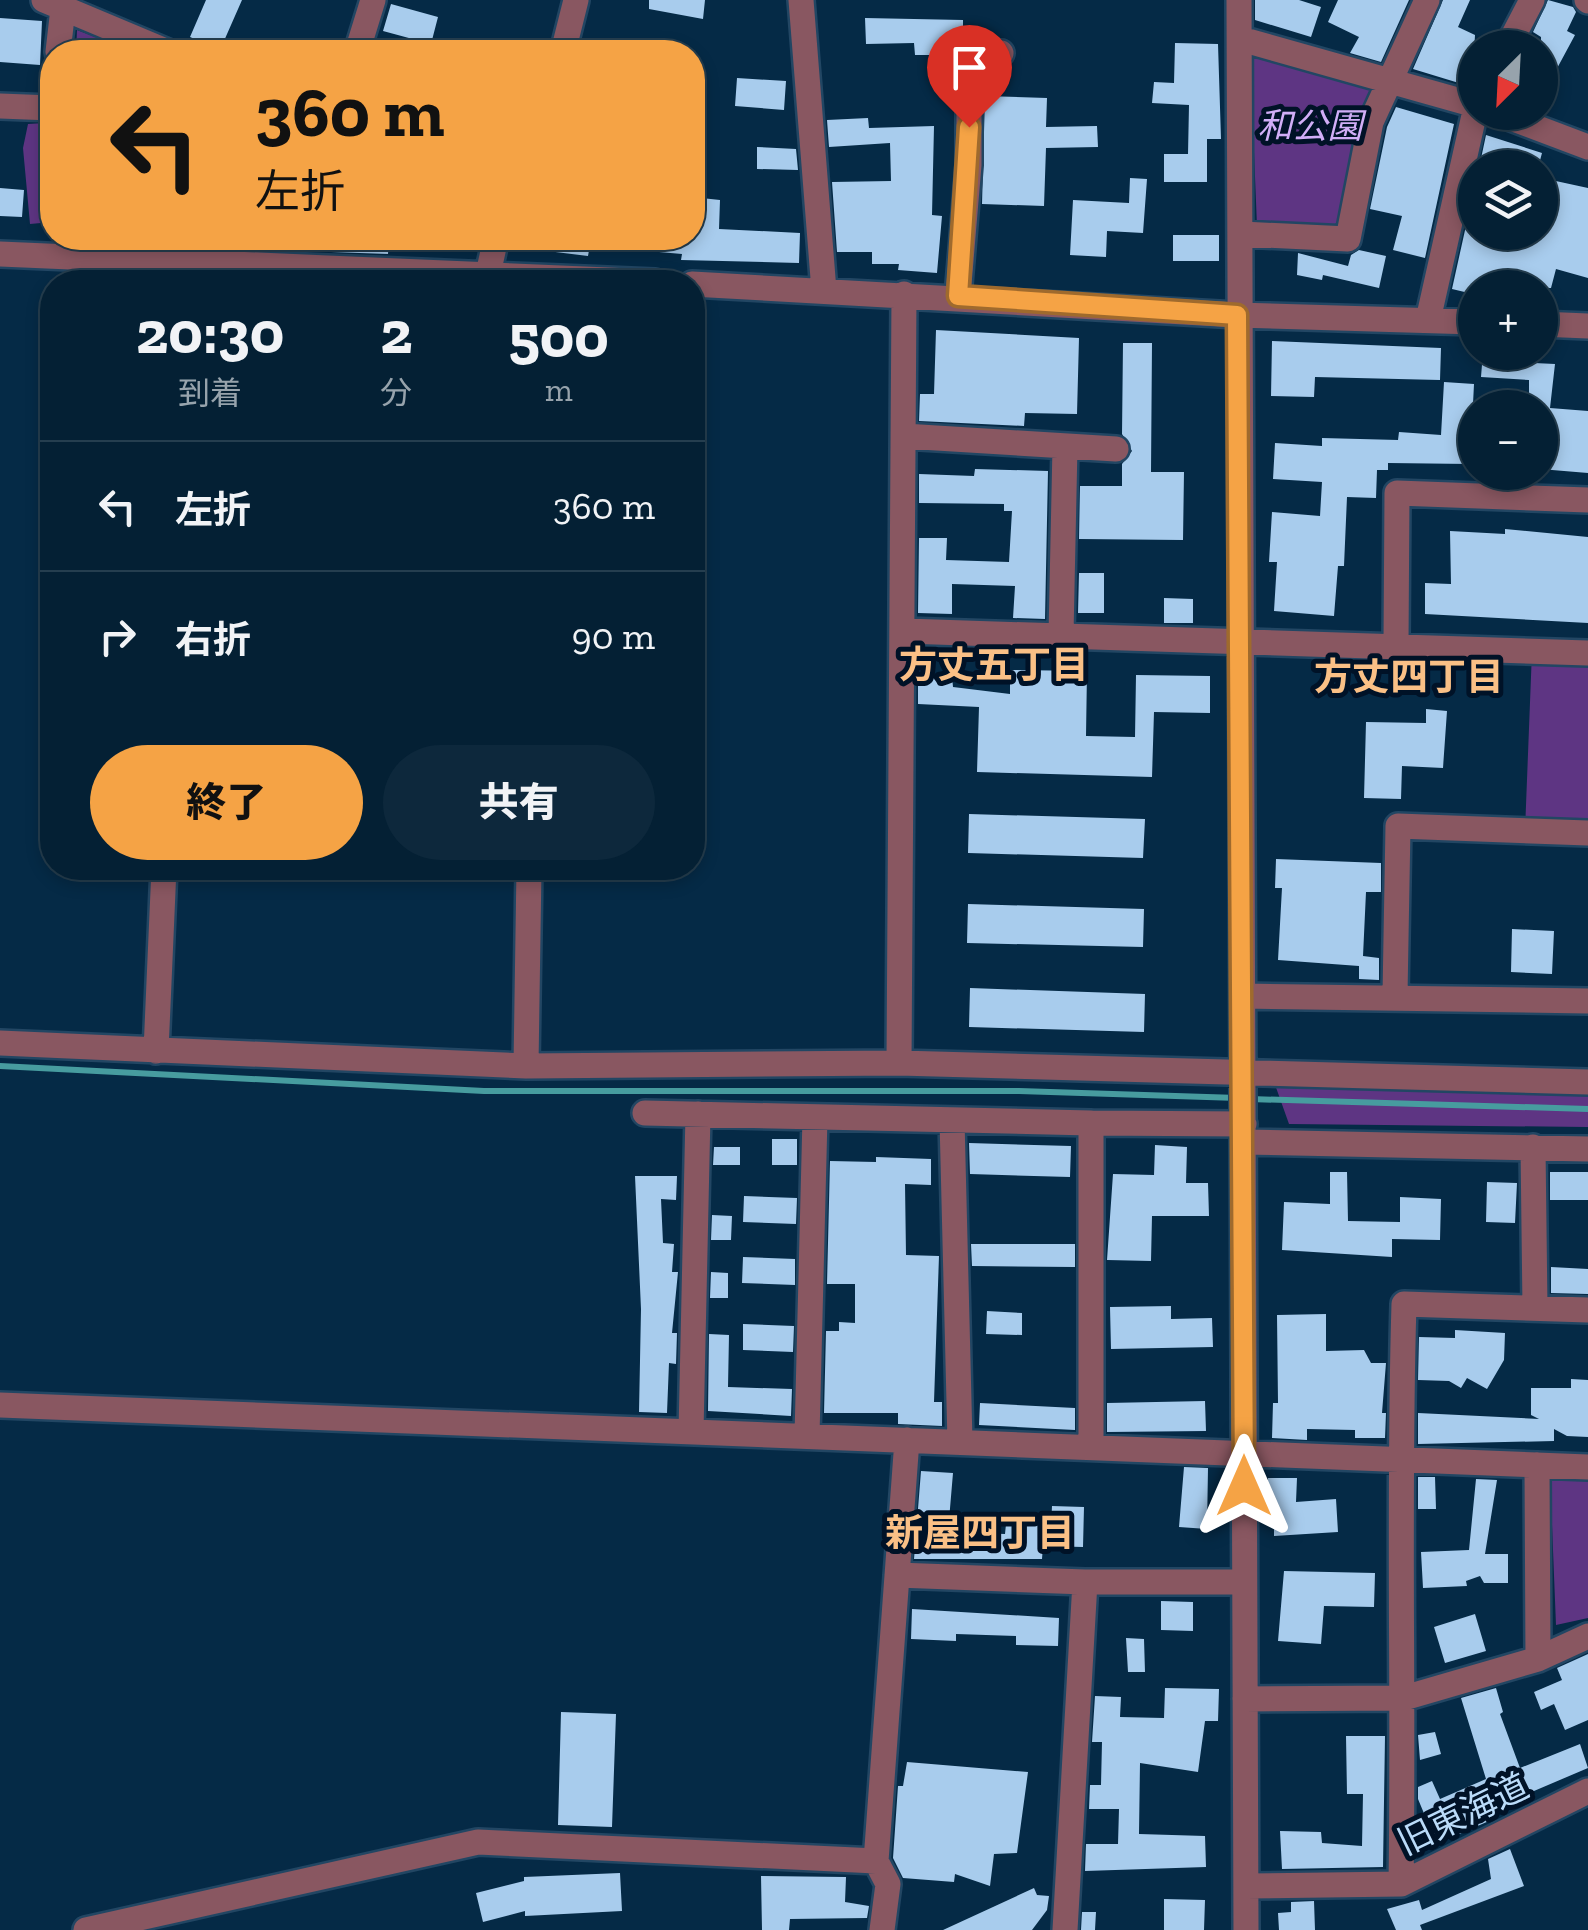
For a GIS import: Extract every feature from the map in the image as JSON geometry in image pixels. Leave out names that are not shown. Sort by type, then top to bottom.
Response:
[{"type":"street","points":[[360,40],[372,0]]},
{"type":"street","points":[[565,40],[576,0]]},
{"type":"street","points":[[801,0],[824,291]]},
{"type":"street","points":[[1239,0],[1242,234],[1237,315],[1246,1930]]},
{"type":"street","points":[[1242,234],[1348,239],[1371,122],[1386,80],[1427,0]]},
{"type":"street","points":[[1517,30],[1532,0]]},
{"type":"street","points":[[58,40],[57,2],[141,40]]},
{"type":"street","points":[[1240,39],[1458,103]]},
{"type":"street","points":[[958,296],[969,165],[969,52],[1001,53]]},
{"type":"street","points":[[0,106],[40,108]]},
{"type":"street","points":[[1428,320],[1470,130]]},
{"type":"street","points":[[1543,130],[1588,147]]},
{"type":"street","points":[[0,254],[395,270]]},
{"type":"street","points":[[705,285],[958,296],[1237,315],[1458,321]]},
{"type":"street","points":[[899,1063],[905,631],[904,294]]},
{"type":"street","points":[[1558,325],[1588,326]]},
{"type":"street","points":[[904,436],[1116,449]]},
{"type":"street","points":[[1061,635],[1065,446]]},
{"type":"street","points":[[1396,646],[1397,493],[1588,500]]},
{"type":"street","points":[[905,631],[1588,653]]},
{"type":"street","points":[[1395,995],[1398,826],[1588,833]]},
{"type":"street","points":[[156,1051],[163,880]]},
{"type":"street","points":[[526,1066],[529,880]]},
{"type":"street","points":[[1243,996],[1395,995],[1588,1001]]},
{"type":"street","points":[[0,1043],[526,1066],[899,1063],[1244,1078],[1588,1082]]},
{"type":"street","points":[[645,1113],[1244,1127],[1533,1148],[1588,1148]]},
{"type":"street","points":[[691,1432],[698,1114]]},
{"type":"street","points":[[807,1436],[815,1117]]},
{"type":"street","points":[[952,1120],[960,1442]]},
{"type":"street","points":[[1091,1123],[1091,1447]]},
{"type":"street","points":[[1533,1148],[1534,1308]]},
{"type":"street","points":[[1401,1884],[1404,1698],[1399,1460],[1404,1304],[1588,1310]]},
{"type":"street","points":[[0,1405],[1588,1467]]},
{"type":"street","points":[[882,1930],[888,1884],[876,1862],[907,1440]]},
{"type":"street","points":[[1537,1465],[1538,1659]]},
{"type":"street","points":[[897,1575],[1085,1582],[1244,1582]]},
{"type":"street","points":[[1065,1930],[1085,1582]]},
{"type":"street","points":[[1245,1699],[1404,1698],[1538,1659],[1588,1636]]},
{"type":"street","name":"旧東海道","points":[[1246,1886],[1401,1884],[1588,1791]]},
{"type":"street","points":[[86,1930],[478,1842],[876,1862]]},
{"type":"green space","points":[[77,30],[103,40],[77,40]]},
{"type":"green space","name":"和公園","points":[[1250,54],[1381,79],[1342,230],[1257,226]]},
{"type":"green space","points":[[40,123],[40,223],[30,224],[23,148],[28,124]]},
{"type":"green space","points":[[1532,651],[1588,653],[1588,833],[1525,831]]},
{"type":"green space","points":[[1273,1079],[1588,1092],[1588,1127],[1289,1124]]},
{"type":"green space","points":[[1550,1475],[1588,1475],[1588,1618],[1556,1625]]},
{"type":"building","points":[[206,0],[242,0],[224,40],[190,37]]},
{"type":"building","points":[[649,0],[705,0],[703,19],[649,9]]},
{"type":"building","points":[[1255,0],[1299,0],[1321,7],[1311,37],[1255,20]]},
{"type":"building","points":[[1338,0],[1409,0],[1381,62],[1350,53],[1359,37],[1328,22]]},
{"type":"building","points":[[1443,0],[1470,0],[1458,27],[1464,30],[1458,30],[1458,83],[1413,69]]},
{"type":"building","points":[[1548,0],[1573,7],[1576,12],[1567,31],[1575,35],[1558,67],[1558,30],[1534,30]]},
{"type":"building","points":[[391,4],[438,17],[432,40],[383,31]]},
{"type":"building","points":[[0,18],[42,21],[40,65],[0,62]]},
{"type":"building","points":[[865,18],[963,20],[963,37],[947,42],[947,55],[915,55],[914,43],[866,44]]},
{"type":"building","points":[[1175,43],[1218,44],[1221,139],[1207,139],[1207,182],[1164,182],[1164,154],[1188,154],[1189,105],[1152,103],[1154,82],[1174,83]]},
{"type":"building","points":[[737,78],[786,81],[784,110],[735,106]]},
{"type":"building","points":[[985,96],[1047,98],[1046,127],[1097,126],[1098,147],[1046,148],[1044,206],[982,204]]},
{"type":"building","points":[[1396,107],[1454,124],[1425,258],[1393,250],[1402,216],[1370,209],[1387,127]]},
{"type":"building","points":[[868,118],[869,128],[934,126],[932,215],[942,216],[937,273],[898,270],[899,264],[872,264],[872,252],[837,252],[832,182],[891,181],[890,143],[829,147],[827,120]]},
{"type":"building","points":[[1486,135],[1533,150],[1483,150]]},
{"type":"building","points":[[757,147],[796,149],[798,170],[757,169]]},
{"type":"building","points":[[1130,178],[1147,179],[1143,233],[1107,231],[1106,257],[1070,255],[1073,200],[1129,203]]},
{"type":"building","points":[[1558,181],[1588,188],[1588,278],[1556,269],[1458,270],[1458,290],[1452,289],[1461,250],[1558,250]]},
{"type":"building","points":[[0,188],[24,190],[22,217],[0,216]]},
{"type":"building","points":[[705,198],[720,200],[719,229],[800,233],[799,263],[681,260],[682,254],[636,250],[705,250]]},
{"type":"building","points":[[1173,235],[1219,235],[1219,261],[1173,261]]},
{"type":"building","points":[[331,250],[388,250],[388,254]]},
{"type":"building","points":[[539,250],[589,250],[588,256]]},
{"type":"building","points":[[1359,250],[1386,256],[1379,288],[1323,275],[1322,280],[1297,275],[1298,253],[1348,266],[1351,255]]},
{"type":"building","points":[[936,330],[1079,338],[1077,414],[1025,413],[1024,426],[919,421],[920,394],[934,394]]},
{"type":"building","points":[[1272,341],[1441,348],[1440,380],[1315,377],[1314,397],[1271,396]]},
{"type":"building","points":[[1123,343],[1152,343],[1151,472],[1184,472],[1183,540],[1079,539],[1080,486],[1122,486],[1122,464],[1132,451],[1122,434]]},
{"type":"building","points":[[1482,370],[1554,370],[1552,390],[1529,390],[1529,380],[1481,377]]},
{"type":"building","points":[[1444,382],[1474,384],[1474,390],[1458,390],[1458,464],[1388,463],[1388,470],[1377,470],[1376,498],[1347,497],[1344,566],[1338,566],[1334,616],[1274,611],[1277,562],[1269,562],[1272,512],[1320,516],[1322,482],[1273,479],[1275,443],[1322,446],[1322,438],[1398,440],[1399,432],[1441,435]]},
{"type":"building","points":[[1558,409],[1588,411],[1588,473],[1558,470]]},
{"type":"building","points":[[975,469],[1048,471],[1045,619],[1013,618],[1015,586],[952,584],[952,614],[918,613],[919,538],[947,538],[946,560],[1009,562],[1012,511],[1004,511],[1004,504],[919,503],[919,474],[974,476]]},
{"type":"building","points":[[1505,529],[1588,537],[1588,623],[1425,614],[1425,583],[1451,584],[1450,531],[1505,534]]},
{"type":"building","points":[[1079,573],[1104,573],[1104,613],[1078,613]]},
{"type":"building","points":[[1164,598],[1193,599],[1193,623],[1164,623]]},
{"type":"building","points":[[1010,670],[1087,671],[1086,736],[1135,737],[1136,675],[1210,676],[1210,713],[1154,712],[1152,777],[977,772],[979,707],[918,704],[918,676],[952,676],[953,687],[1010,694]]},
{"type":"building","points":[[1426,709],[1447,711],[1443,768],[1402,766],[1401,799],[1364,798],[1366,722],[1426,723]]},
{"type":"building","points":[[969,814],[1145,819],[1143,858],[968,853]]},
{"type":"building","points":[[1276,859],[1381,863],[1381,892],[1366,892],[1363,956],[1379,958],[1379,980],[1359,979],[1359,966],[1278,960],[1282,888],[1275,888]]},
{"type":"building","points":[[968,904],[1144,909],[1143,947],[967,943]]},
{"type":"building","points":[[1512,929],[1554,931],[1552,974],[1511,972]]},
{"type":"building","points":[[970,988],[1145,994],[1144,1032],[969,1027]]},
{"type":"building","points":[[772,1139],[797,1139],[797,1165],[772,1165]]},
{"type":"building","points":[[969,1143],[1071,1146],[1070,1177],[970,1174]]},
{"type":"building","points":[[1155,1145],[1187,1147],[1186,1183],[1208,1183],[1209,1216],[1152,1216],[1151,1261],[1107,1260],[1113,1174],[1154,1175]]},
{"type":"building","points":[[714,1147],[740,1147],[740,1165],[713,1165]]},
{"type":"building","points":[[876,1157],[931,1159],[931,1185],[905,1184],[906,1255],[939,1256],[934,1402],[942,1402],[942,1426],[898,1424],[898,1413],[824,1413],[826,1331],[839,1331],[839,1322],[855,1323],[855,1284],[827,1284],[830,1161],[876,1162]]},
{"type":"building","points":[[1330,1172],[1347,1172],[1348,1221],[1400,1222],[1400,1197],[1441,1199],[1440,1240],[1392,1239],[1392,1257],[1282,1250],[1284,1202],[1330,1204]]},
{"type":"building","points":[[1550,1172],[1588,1172],[1588,1200],[1550,1200]]},
{"type":"building","points":[[635,1176],[677,1176],[676,1200],[661,1199],[663,1243],[674,1244],[672,1272],[678,1272],[672,1333],[677,1333],[676,1364],[669,1363],[667,1413],[639,1412],[641,1309]]},
{"type":"building","points":[[1487,1182],[1517,1183],[1515,1223],[1486,1222]]},
{"type":"building","points":[[744,1196],[797,1198],[796,1224],[743,1222]]},
{"type":"building","points":[[712,1215],[732,1216],[731,1240],[711,1240]]},
{"type":"building","points":[[971,1244],[1075,1244],[1075,1267],[972,1266]]},
{"type":"building","points":[[743,1257],[795,1259],[795,1285],[742,1283]]},
{"type":"building","points":[[1551,1267],[1588,1269],[1588,1294],[1551,1293]]},
{"type":"building","points":[[711,1272],[728,1273],[728,1298],[710,1298]]},
{"type":"building","points":[[1171,1306],[1171,1319],[1212,1318],[1213,1347],[1111,1349],[1110,1307]]},
{"type":"building","points":[[987,1311],[1022,1313],[1022,1335],[986,1334]]},
{"type":"building","points":[[1326,1314],[1326,1351],[1364,1350],[1371,1363],[1386,1363],[1382,1413],[1386,1413],[1385,1438],[1355,1438],[1355,1430],[1307,1429],[1307,1440],[1272,1438],[1273,1403],[1278,1403],[1277,1315]]},
{"type":"building","points":[[743,1324],[794,1326],[793,1352],[743,1350]]},
{"type":"building","points":[[1455,1330],[1505,1333],[1504,1360],[1487,1389],[1467,1378],[1461,1388],[1449,1381],[1418,1380],[1419,1337],[1455,1338]]},
{"type":"building","points":[[709,1334],[729,1335],[728,1387],[792,1389],[791,1416],[708,1411]]},
{"type":"building","points":[[1571,1379],[1588,1380],[1588,1437],[1567,1436],[1554,1429],[1554,1441],[1418,1444],[1418,1413],[1539,1419],[1531,1415],[1531,1388],[1571,1388]]},
{"type":"building","points":[[1205,1401],[1206,1431],[1107,1432],[1107,1403]]},
{"type":"building","points":[[980,1403],[1075,1408],[1075,1430],[979,1425]]},
{"type":"building","points":[[1184,1467],[1208,1468],[1207,1529],[1179,1527]]},
{"type":"building","points":[[921,1471],[953,1473],[948,1532],[1005,1534],[1006,1524],[1051,1526],[1052,1506],[1084,1507],[1083,1547],[1043,1546],[1042,1559],[914,1559]]},
{"type":"building","points":[[1418,1477],[1435,1477],[1436,1509],[1418,1509]]},
{"type":"building","points":[[1268,1478],[1297,1478],[1296,1502],[1336,1499],[1338,1532],[1274,1536],[1274,1520],[1267,1520]]},
{"type":"building","points":[[1476,1479],[1497,1480],[1485,1554],[1508,1554],[1508,1583],[1484,1583],[1480,1576],[1466,1581],[1467,1586],[1423,1588],[1421,1552],[1469,1550]]},
{"type":"building","points":[[1284,1571],[1375,1573],[1374,1607],[1324,1606],[1321,1644],[1278,1641]]},
{"type":"building","points":[[1161,1601],[1193,1602],[1193,1631],[1161,1630]]},
{"type":"building","points":[[912,1609],[1059,1618],[1058,1646],[1016,1645],[1016,1636],[956,1634],[956,1641],[911,1639]]},
{"type":"building","points":[[1475,1614],[1486,1651],[1445,1663],[1434,1627]]},
{"type":"building","points":[[1126,1638],[1144,1639],[1145,1672],[1128,1672]]},
{"type":"building","points":[[1588,1654],[1588,1720],[1565,1730],[1554,1704],[1541,1710],[1534,1692],[1562,1680],[1557,1668]]},
{"type":"building","points":[[1165,1688],[1219,1689],[1218,1721],[1205,1721],[1198,1772],[1140,1763],[1139,1834],[1205,1836],[1206,1867],[1085,1871],[1086,1844],[1118,1844],[1119,1809],[1089,1809],[1090,1785],[1101,1785],[1102,1742],[1092,1742],[1095,1696],[1121,1697],[1120,1717],[1164,1718]]},
{"type":"building","points":[[1496,1688],[1503,1712],[1500,1714],[1520,1768],[1580,1744],[1588,1768],[1494,1808],[1498,1817],[1448,1839],[1445,1830],[1433,1835],[1418,1799],[1418,1787],[1432,1781],[1440,1799],[1486,1779],[1461,1698]]},
{"type":"building","points":[[561,1712],[616,1714],[612,1827],[558,1825]]},
{"type":"building","points":[[1435,1732],[1441,1754],[1420,1760],[1418,1735]]},
{"type":"building","points":[[1346,1736],[1385,1736],[1383,1867],[1282,1869],[1280,1831],[1321,1832],[1322,1843],[1362,1846],[1363,1794],[1347,1794]]},
{"type":"building","points":[[907,1762],[1028,1772],[1017,1853],[994,1854],[990,1886],[955,1874],[954,1882],[903,1878],[893,1858],[898,1786],[903,1786]]},
{"type":"building","points":[[1510,1849],[1524,1886],[1420,1925],[1422,1930],[1396,1930],[1387,1909],[1419,1900],[1422,1910],[1491,1879],[1488,1859]]},
{"type":"building","points":[[620,1873],[622,1911],[525,1916],[525,1911],[483,1922],[476,1893],[524,1881],[524,1877]]},
{"type":"building","points":[[761,1876],[846,1877],[845,1902],[869,1906],[867,1918],[790,1919],[789,1930],[762,1930]]},
{"type":"building","points":[[1034,1888],[1037,1895],[1049,1896],[1047,1910],[1032,1930],[943,1930]]},
{"type":"building","points":[[1164,1899],[1205,1900],[1204,1930],[1164,1930]]},
{"type":"building","points":[[1314,1901],[1315,1930],[1279,1930],[1278,1913],[1291,1912],[1291,1902]]},
{"type":"building","points":[[1082,1912],[1096,1912],[1095,1930],[1081,1930]]},
{"type":"waterway","points":[[0,1066],[484,1091],[1019,1091],[1238,1098]]},
{"type":"waterway","points":[[1250,1099],[1588,1109]]},
{"type":"district","name":"方丈五丁目","points":[[994,665]]},
{"type":"district","name":"方丈四丁目","points":[[1409,677]]},
{"type":"district","name":"新屋四丁目","points":[[980,1533]]},
{"type":"route","points":[[969,127],[958,296],[1237,315],[1244,1486]]}]
